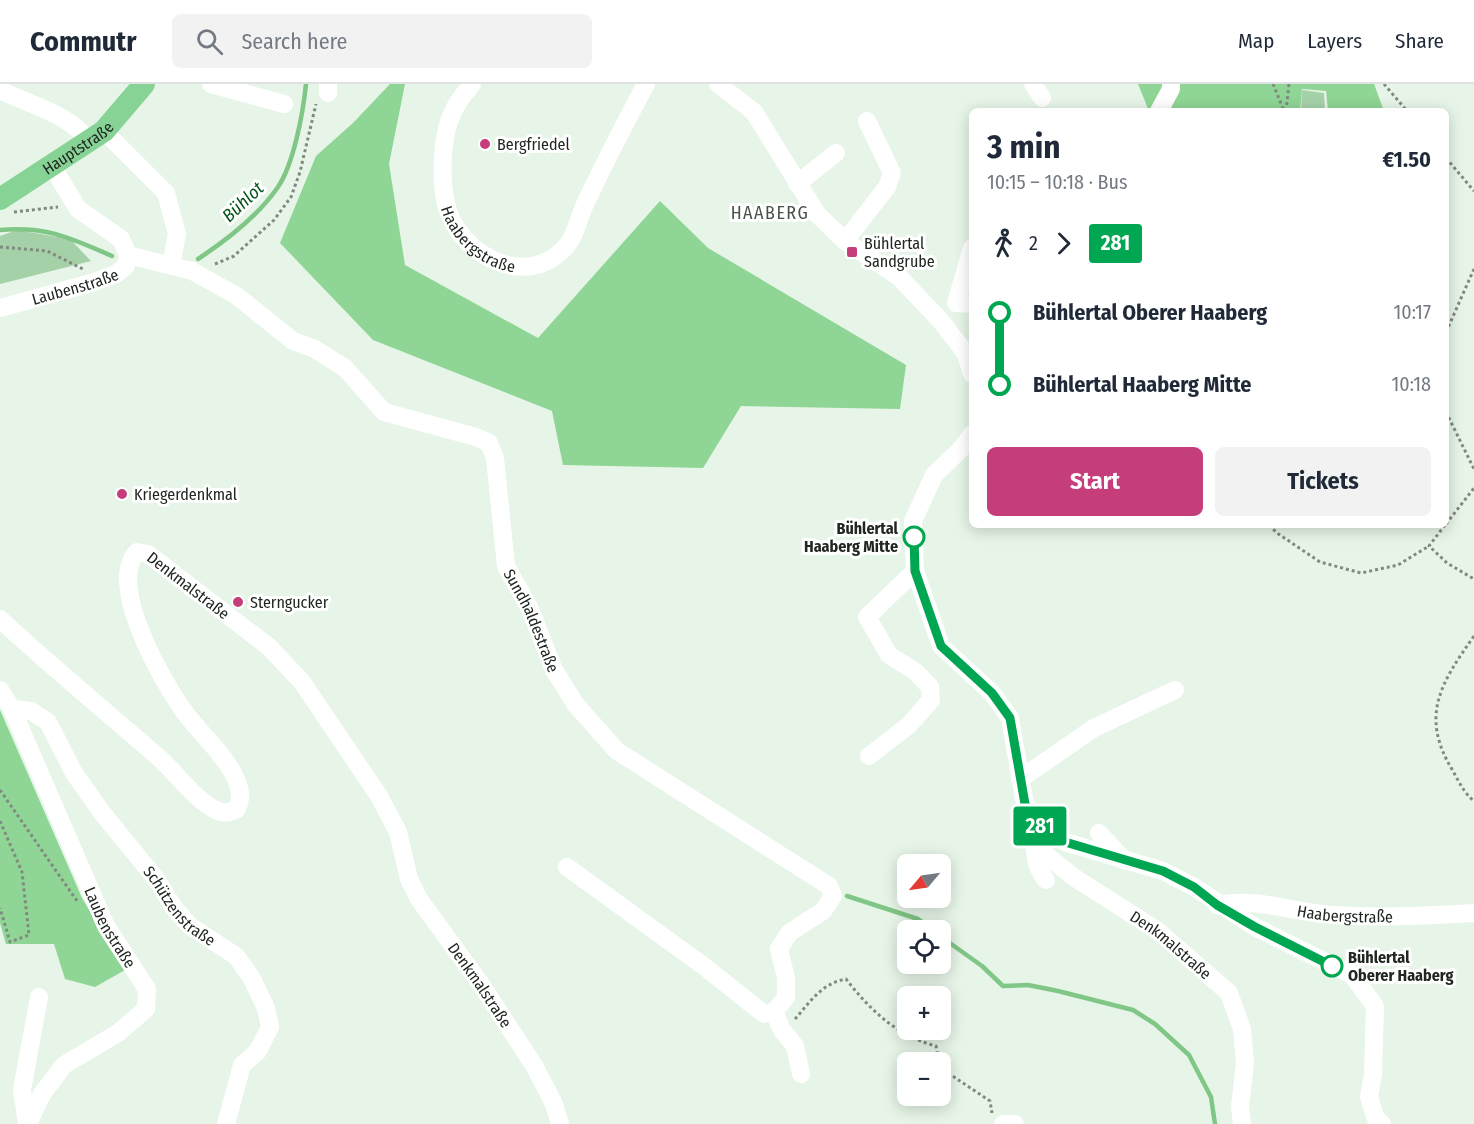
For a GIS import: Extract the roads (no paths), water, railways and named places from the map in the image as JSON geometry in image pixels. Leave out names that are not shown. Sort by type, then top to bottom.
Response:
[{"type":"main road","name":"Hauptstraße","points":[[3,205],[52,166],[97,136],[144,84]]},
{"type":"street","points":[[211,84],[284,104]]},
{"type":"street","name":"Haabergstraße","points":[[472,84],[454,107],[441,161],[446,206],[465,239],[493,262],[524,269],[551,259],[570,243],[577,220],[608,154],[646,84]]},
{"type":"street","points":[[1161,108],[1171,89],[1171,84]]},
{"type":"street","points":[[720,85],[754,112],[818,214],[845,241],[899,277],[968,354]]},
{"type":"street","points":[[1,87],[97,136],[166,193],[177,234],[171,265]]},
{"type":"street","points":[[845,241],[887,187],[892,173],[867,121]]},
{"type":"street","points":[[798,184],[836,153]]},
{"type":"street","name":"Laubenstraße","points":[[0,308],[91,283],[116,274],[126,266],[128,255],[120,239],[78,209],[52,166]]},
{"type":"street","name":"Sundhaldestraße","points":[[128,255],[192,271],[237,296],[293,341],[313,348],[345,368],[384,412],[476,437],[489,443],[496,467],[506,566],[530,609],[554,670],[576,705],[617,751],[829,886],[833,896],[823,911],[789,933],[779,949],[786,978],[786,997],[774,1012]]},
{"type":"street","points":[[939,319],[964,303],[969,269]]},
{"type":"street","points":[[969,439],[962,449],[934,475],[913,521],[915,571],[941,646],[992,693],[1010,718],[1025,804],[1040,826],[1065,842],[1126,862],[1163,871],[1194,887],[1217,905],[1352,975],[1375,1006],[1373,1074],[1369,1097],[1376,1119],[1382,1124]]},
{"type":"street","name":"Denkmalstraße","points":[[0,619],[65,678],[159,757],[201,799],[220,812],[227,813],[236,810],[241,802],[239,788],[233,773],[185,712],[146,645],[132,601],[128,579],[130,560],[137,552],[148,554],[269,647],[302,682],[379,796],[398,832],[409,879],[419,899],[480,983],[535,1067],[554,1104],[560,1124]]},
{"type":"street","points":[[869,756],[909,725],[931,700],[930,687],[915,672],[889,655],[867,617],[915,571]]},
{"type":"street","name":"Laubenstraße","points":[[0,690],[12,709],[106,926],[147,989],[147,1009],[118,1033],[64,1065],[42,1094],[27,1124]]},
{"type":"street","points":[[1020,779],[1094,728],[1175,690]]},
{"type":"street","name":"Schützenstraße","points":[[12,709],[32,711],[48,722],[74,773],[103,814],[157,880],[174,908],[190,926],[236,956],[251,977],[266,1008],[270,1027],[258,1051],[242,1065],[226,1124]]},
{"type":"street","name":"Denkmalstraße","points":[[1025,804],[1041,851],[1075,878],[1158,931],[1229,993],[1242,1029],[1244,1052],[1240,1106],[1242,1124]]},
{"type":"street","points":[[1099,832],[1126,862]]},
{"type":"street","points":[[1034,836],[1035,857],[1039,872],[1046,880]]},
{"type":"street","points":[[567,867],[705,967],[753,1008],[764,1014],[774,1012],[782,1030],[795,1046],[801,1074]]},
{"type":"street","name":"Haabergstraße","points":[[1217,905],[1236,901],[1329,915],[1474,913]]},
{"type":"street","points":[[27,1124],[22,1090],[39,997]]},
{"type":"street","points":[[1003,1124],[1015,1124]]},
{"type":"waterway","name":"Bühlot","points":[[198,259],[241,227],[278,187],[293,152],[306,84]]},
{"type":"waterway","name":"Bühlot","points":[[0,230],[31,230],[58,235],[112,256]]},
{"type":"waterway","points":[[847,896],[919,920]]},
{"type":"waterway","points":[[951,944],[982,966],[1003,986],[1028,985],[1058,991],[1133,1010],[1155,1024],[1189,1055],[1211,1097],[1215,1124]]},
{"type":"place","name":"Bergfriedel","points":[[485,144]]},
{"type":"place","name":"Bühlertal Sandgrube","points":[[852,252]]},
{"type":"place","name":"Kriegerdenkmal","points":[[122,494]]},
{"type":"place","name":"Bühlertal Haaberg Mitte","points":[[914,537]]},
{"type":"place","name":"Sterngucker","points":[[238,602]]},
{"type":"place","name":"Bühlertal Oberer Haaberg","points":[[1332,966]]},
{"type":"district","name":"HAABERG","points":[[770,213]]}]
